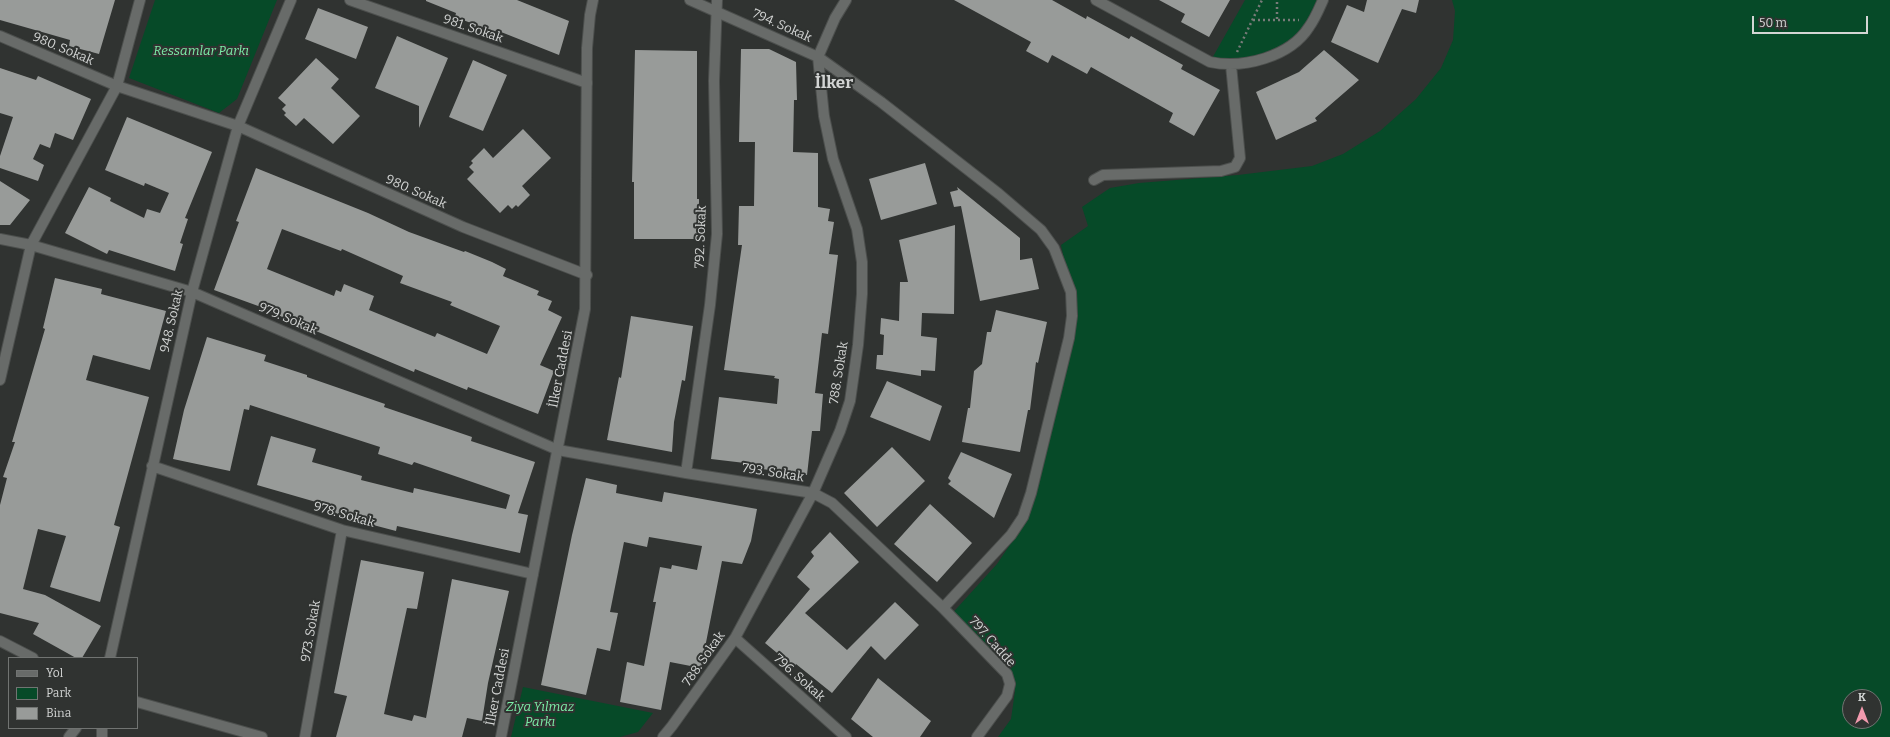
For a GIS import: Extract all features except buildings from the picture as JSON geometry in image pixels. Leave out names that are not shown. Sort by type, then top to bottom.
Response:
[{"type":"street","points":[[0,380],[31,245],[117,86],[140,0]]},
{"type":"street","name":"948. Sokak","points":[[110,657],[192,292],[238,126],[291,0]]},
{"type":"street","name":"981. Sokak","points":[[350,0],[587,83]]},
{"type":"street","name":"İlker Caddesi","points":[[501,737],[582,334],[587,275],[588,35],[593,0]]},
{"type":"street","name":"794. Sokak","points":[[690,0],[818,57],[881,102],[999,194],[1041,230],[1054,248],[1071,292],[1072,316],[1069,338],[1032,493],[1023,517],[1011,534],[943,608]]},
{"type":"street","name":"792. Sokak","points":[[686,473],[710,305],[717,234],[714,154],[717,0]]},
{"type":"street","name":"788. Sokak","points":[[662,737],[681,714],[735,638],[813,493],[840,431],[850,401],[858,345],[862,294],[862,262],[857,229],[833,159],[824,116],[818,57],[835,18],[846,0]]},
{"type":"street","points":[[1096,0],[1210,62],[1231,65],[1254,62],[1286,48],[1302,36],[1313,20],[1323,0]]},
{"type":"street","name":"980. Sokak","points":[[0,36],[117,86],[238,126],[464,227],[587,275]]},
{"type":"street","points":[[1094,180],[1103,175],[1220,171],[1235,166],[1240,158],[1231,65]]},
{"type":"street","name":"979. Sokak","points":[[0,239],[31,245],[192,292],[558,450]]},
{"type":"street","name":"793. Sokak","points":[[558,450],[686,473],[813,493],[832,503],[943,608]]},
{"type":"street","name":"978. Sokak","points":[[152,466],[342,530],[534,574]]},
{"type":"street","name":"973. Sokak","points":[[305,737],[342,530]]},
{"type":"street","name":"797. Cadde","points":[[943,608],[1007,674],[1010,684],[1007,696],[977,737]]},
{"type":"street","name":"796. Sokak","points":[[735,638],[846,737]]},
{"type":"street","points":[[0,642],[31,657]]},
{"type":"street","points":[[138,702],[262,737]]},
{"type":"street","points":[[69,737],[75,729]]},
{"type":"path","points":[[1231,65],[1262,0]]},
{"type":"path","points":[[1277,0],[1277,20]]},
{"type":"path","points":[[1253,20],[1313,20]]},
{"type":"green space","name":"Ressamlar Parkı","points":[[155,0],[277,0],[237,99],[219,113],[129,78]]},
{"type":"green space","points":[[1245,0],[1323,0],[1309,28],[1267,58],[1210,62]]},
{"type":"green space","points":[[1452,0],[1890,0],[1890,737],[998,737],[1011,719],[1015,691],[1007,672],[948,618],[997,564],[1028,518],[1036,494],[1074,339],[1076,317],[1061,245],[1088,226],[1082,207],[1110,188],[1139,183],[1238,175],[1312,166],[1343,154],[1380,131],[1416,99],[1441,68],[1453,40],[1455,11]]},
{"type":"green space","name":"Ziya Yılmaz Parkı","points":[[523,687],[653,713],[638,732],[620,737],[511,737]]},
{"type":"district","name":"İlker","points":[[834,83]]}]
